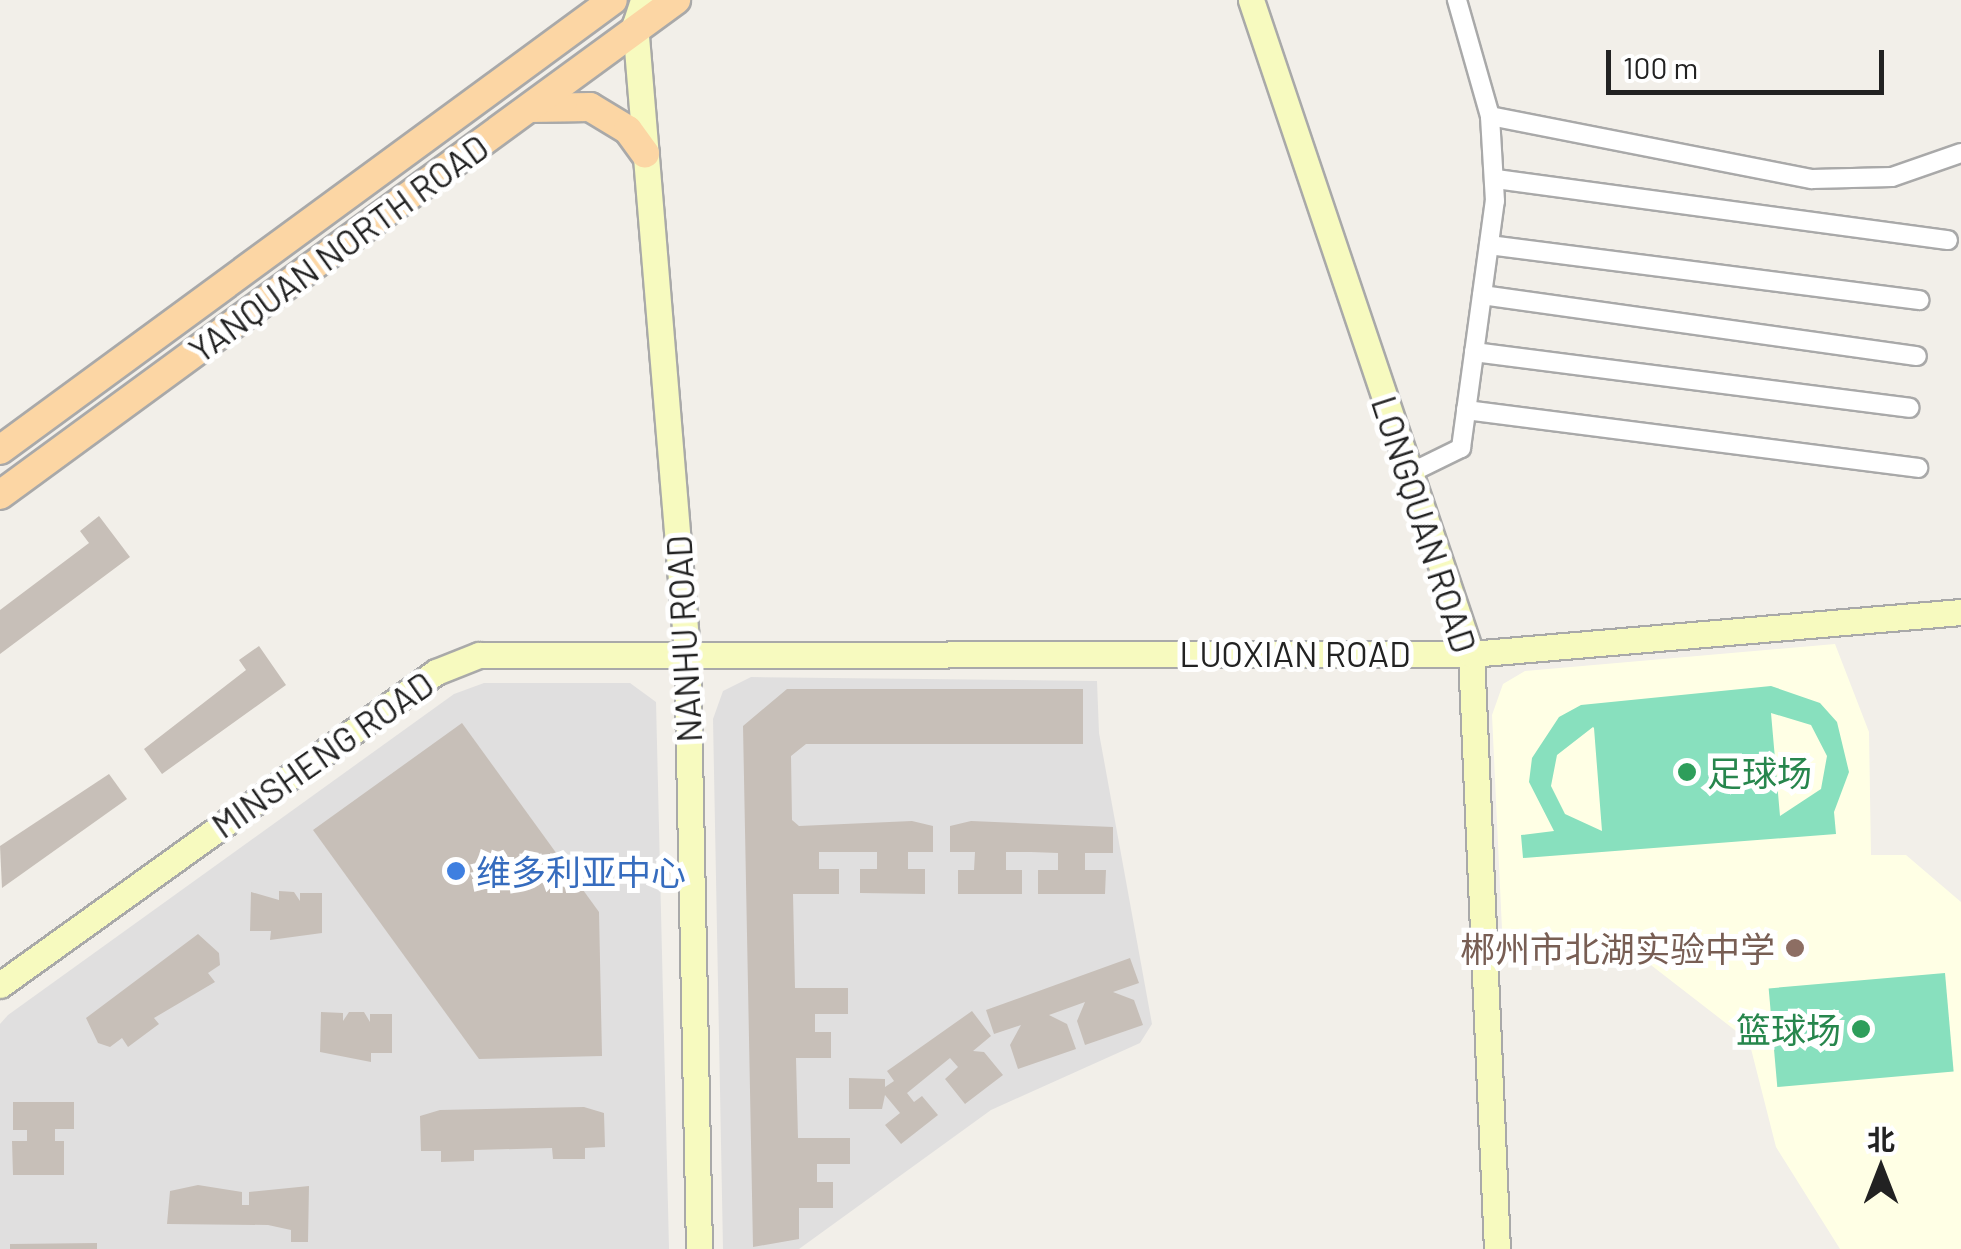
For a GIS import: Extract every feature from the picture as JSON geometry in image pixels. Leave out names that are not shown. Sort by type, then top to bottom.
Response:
[{"type":"main road","name":"YANQUAN NORTH ROAD","points":[[0,450],[614,0]]},
{"type":"main road","points":[[635,30],[643,0]]},
{"type":"main road","points":[[635,30],[637,14],[653,0]]},
{"type":"main road","name":"YANQUAN NORTH ROAD","points":[[0,496],[676,0]]},
{"type":"main road","name":"LONGQUAN ROAD","points":[[1258,1],[1471,654],[1498,1249]]},
{"type":"main road","name":"NANHU ROAD","points":[[635,30],[687,652],[698,1249]]},
{"type":"main road","points":[[528,108],[590,107],[628,130],[646,153]]},
{"type":"main road","name":"LUOXIAN ROAD","points":[[687,652],[1471,654],[1961,612]]},
{"type":"main road","name":"MINSHENG ROAD","points":[[0,985],[455,662],[506,652],[687,652]]},
{"type":"street","points":[[1410,473],[1459,452],[1496,179],[1490,116],[1457,0]]},
{"type":"street","points":[[1490,116],[1812,179],[1892,176],[1961,153]]},
{"type":"street","points":[[1496,179],[1948,240]]},
{"type":"street","points":[[1489,245],[1920,300]]},
{"type":"street","points":[[1482,295],[1917,356]]},
{"type":"street","points":[[1474,352],[1909,408]]},
{"type":"street","points":[[1466,410],[1918,468]]},
{"type":"shaded area","name":"郴州市北湖实验中学","points":[[1835,644],[1869,732],[1871,855],[1906,855],[1961,902],[1961,1249],[1840,1249],[1776,1147],[1749,1041],[1625,945],[1503,951],[1492,715],[1503,684],[1525,671]]},
{"type":"shaded area","points":[[751,677],[1097,681],[1099,733],[1152,1024],[1140,1043],[991,1110],[799,1249],[723,1249],[713,719],[723,691]]},
{"type":"shaded area","points":[[484,683],[630,683],[656,702],[669,1249],[0,1249],[0,1024],[454,694]]},
{"type":"green space","points":[[1771,686],[1820,703],[1837,722],[1849,772],[1834,812],[1836,834],[1523,858],[1521,835],[1554,831],[1529,782],[1532,758],[1559,717],[1581,705]],"holes":[[[1771,713],[1811,725],[1827,756],[1821,789],[1780,816]],[[1594,728],[1602,831],[1565,814],[1551,786],[1557,755]]]},
{"type":"green space","name":"篮球场","points":[[1945,973],[1954,1072],[1777,1087],[1769,988]]},
{"type":"building","points":[[99,516],[130,557],[0,654],[0,610],[89,543],[80,531]]},
{"type":"building","points":[[259,646],[286,685],[162,774],[144,749],[246,670],[239,660]]},
{"type":"building","points":[[787,689],[1083,689],[1083,744],[806,744],[791,756],[792,820],[799,826],[912,821],[933,826],[933,852],[908,852],[908,869],[925,869],[925,894],[860,893],[860,869],[877,869],[877,852],[819,852],[819,869],[839,869],[839,894],[793,894],[795,988],[848,988],[848,1014],[815,1014],[815,1032],[831,1032],[831,1058],[796,1058],[798,1138],[850,1138],[850,1164],[817,1164],[817,1182],[833,1182],[833,1208],[799,1208],[799,1239],[753,1247],[743,726]]},
{"type":"building","name":"维多利亚中心","points":[[462,723],[599,912],[602,1056],[479,1059],[313,830]]},
{"type":"building","points":[[109,774],[127,799],[2,888],[0,846]]},
{"type":"building","points":[[971,821],[1113,827],[1113,853],[1085,853],[1085,870],[1106,870],[1105,894],[1038,894],[1038,870],[1058,870],[1058,853],[1006,852],[1006,870],[1022,870],[1022,894],[958,894],[958,870],[974,870],[975,852],[950,852],[950,826]]},
{"type":"building","points":[[279,891],[294,892],[300,901],[300,893],[322,893],[322,933],[270,940],[271,931],[250,931],[251,892],[279,900]]},
{"type":"building","points":[[198,934],[219,953],[220,965],[208,973],[215,982],[154,1018],[159,1024],[128,1047],[122,1038],[110,1047],[98,1043],[86,1018]]},
{"type":"building","points":[[1130,958],[1139,983],[1113,992],[1134,1000],[1143,1025],[1085,1045],[1077,1021],[1085,1002],[1049,1015],[1067,1024],[1076,1049],[1018,1069],[1010,1045],[1021,1025],[994,1034],[986,1010]]},
{"type":"building","points":[[972,1011],[991,1036],[973,1051],[984,1052],[1003,1075],[965,1104],[945,1079],[958,1067],[950,1058],[907,1093],[914,1102],[922,1096],[938,1115],[901,1144],[885,1125],[900,1113],[885,1095],[882,1109],[849,1109],[849,1078],[885,1079],[885,1087],[894,1081],[887,1071]]},
{"type":"building","points":[[321,1012],[343,1013],[343,1021],[349,1012],[364,1012],[370,1022],[370,1014],[392,1014],[392,1053],[371,1053],[371,1062],[320,1052]]},
{"type":"building","points":[[13,1102],[74,1102],[74,1129],[55,1129],[55,1141],[64,1141],[64,1175],[13,1175],[12,1141],[27,1141],[27,1130],[13,1130]]},
{"type":"building","points":[[584,1107],[604,1113],[605,1147],[585,1148],[585,1159],[553,1159],[552,1148],[474,1150],[474,1161],[441,1162],[441,1151],[421,1151],[420,1116],[440,1110]]},
{"type":"building","points":[[198,1185],[242,1192],[242,1205],[249,1205],[249,1192],[309,1186],[308,1242],[291,1242],[291,1230],[268,1225],[167,1224],[170,1191]]},
{"type":"building","points":[[97,1243],[97,1249],[10,1249],[10,1244]]},
{"type":"place","name":"足球场","points":[[1687,772]]},
{"type":"place","name":"维多利亚中心","points":[[456,871]]},
{"type":"place","name":"郴州市北湖实验中学","points":[[1795,948]]},
{"type":"place","name":"篮球场","points":[[1861,1029]]}]
